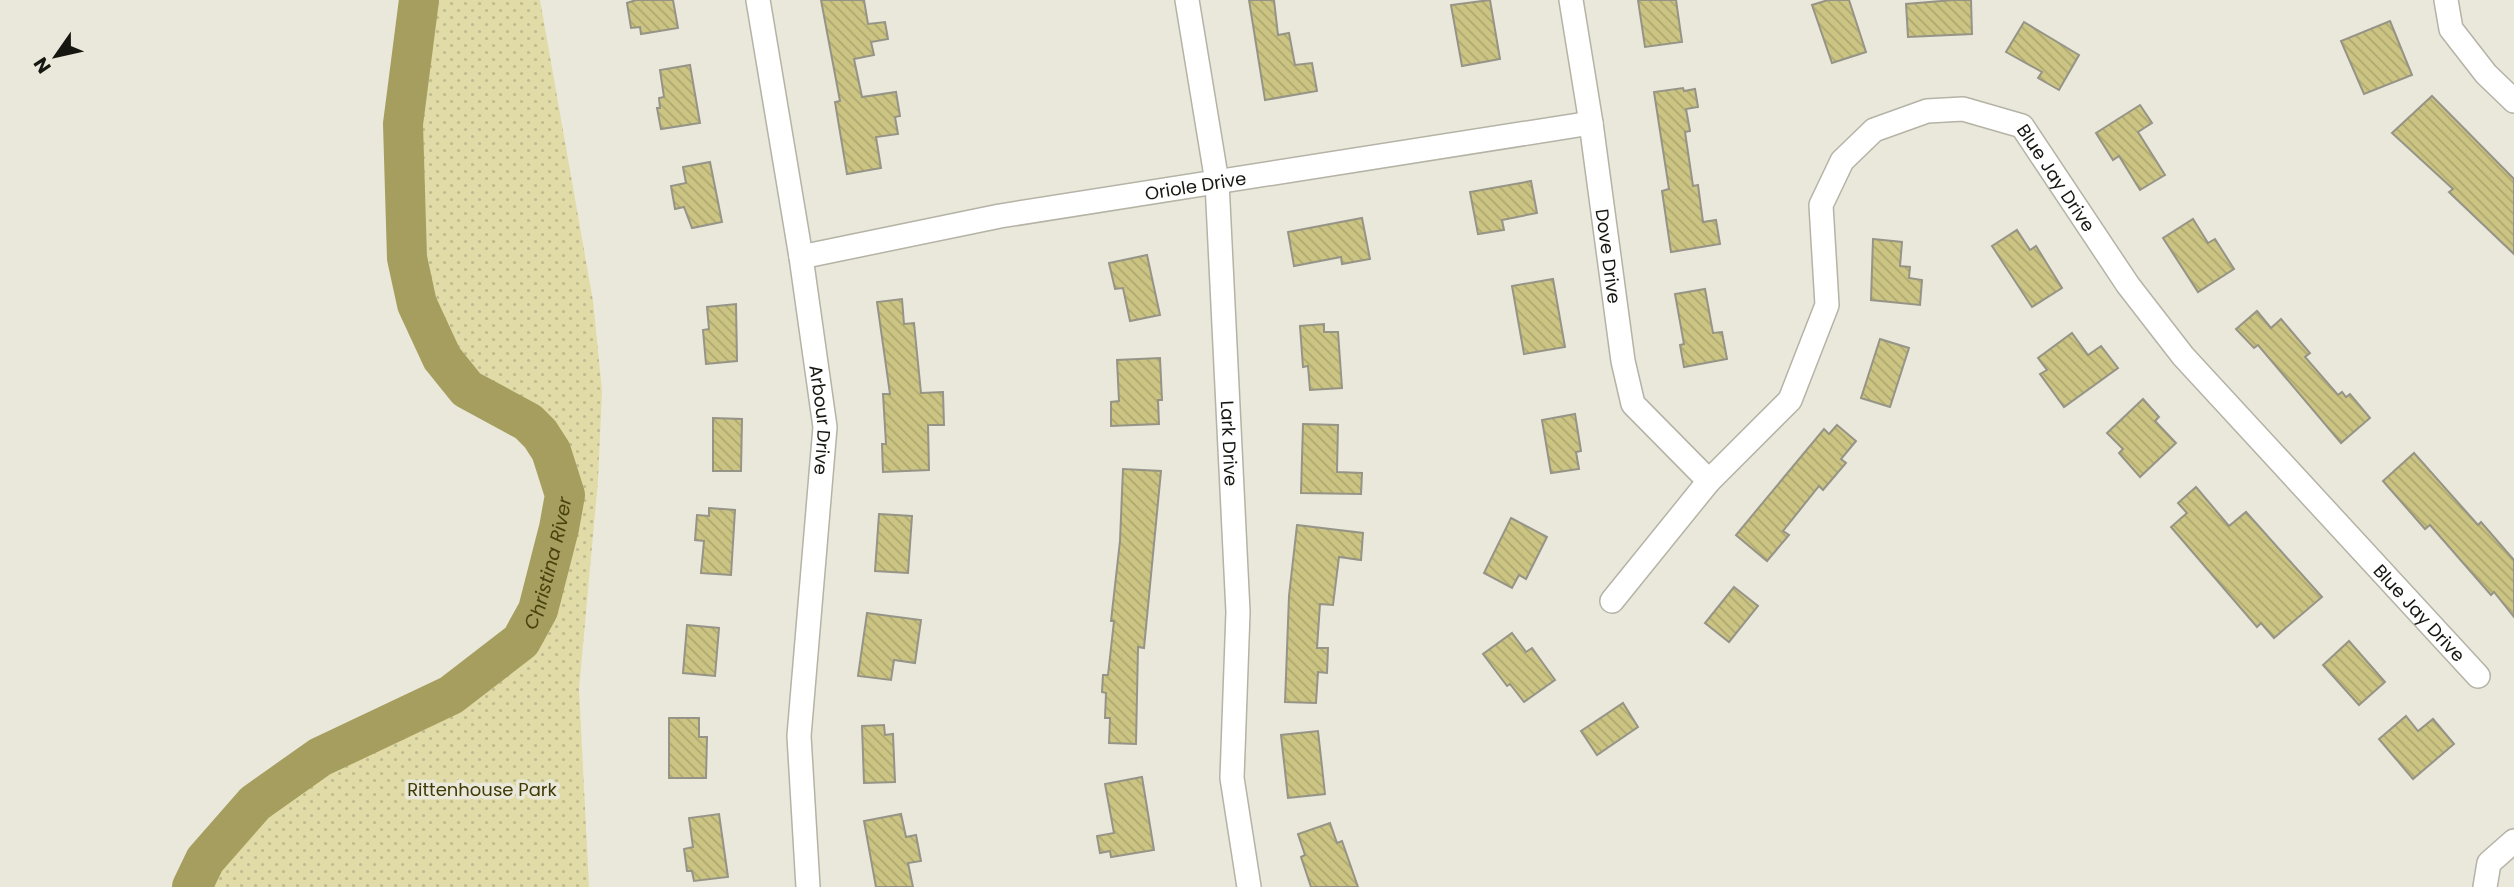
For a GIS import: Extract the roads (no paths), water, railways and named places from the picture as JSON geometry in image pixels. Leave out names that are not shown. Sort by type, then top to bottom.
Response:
[{"type":"street","name":"Arbour Drive","points":[[758,0],[801,257],[825,427],[799,736],[808,887]]},
{"type":"street","name":"Lark Drive","points":[[1186,0],[1217,182],[1238,612],[1232,778],[1249,887]]},
{"type":"street","name":"Dove Drive","points":[[1571,0],[1591,123],[1623,361],[1633,404],[1709,481]]},
{"type":"street","points":[[2446,0],[2451,29],[2486,74],[2514,101]]},
{"type":"street","name":"Blue Jay Drive","points":[[1612,601],[1709,481],[1790,400],[1827,305],[1821,205],[1842,161],[1874,130],[1927,111],[1963,108],[2022,126],[2128,285],[2183,356],[2478,677]]},
{"type":"street","name":"Oriole Drive","points":[[801,257],[1000,216],[1591,123]]},
{"type":"street","points":[[2485,887],[2489,863],[2514,841]]},
{"type":"waterway","name":"Christina River","points":[[192,887],[205,860],[255,803],[320,757],[451,695],[521,641],[538,610],[559,528],[565,495],[551,451],[528,422],[467,389],[442,358],[417,304],[407,258],[403,124],[419,0]]},
{"type":"park label","name":"Rittenhouse Park","points":[[482,789]]}]
